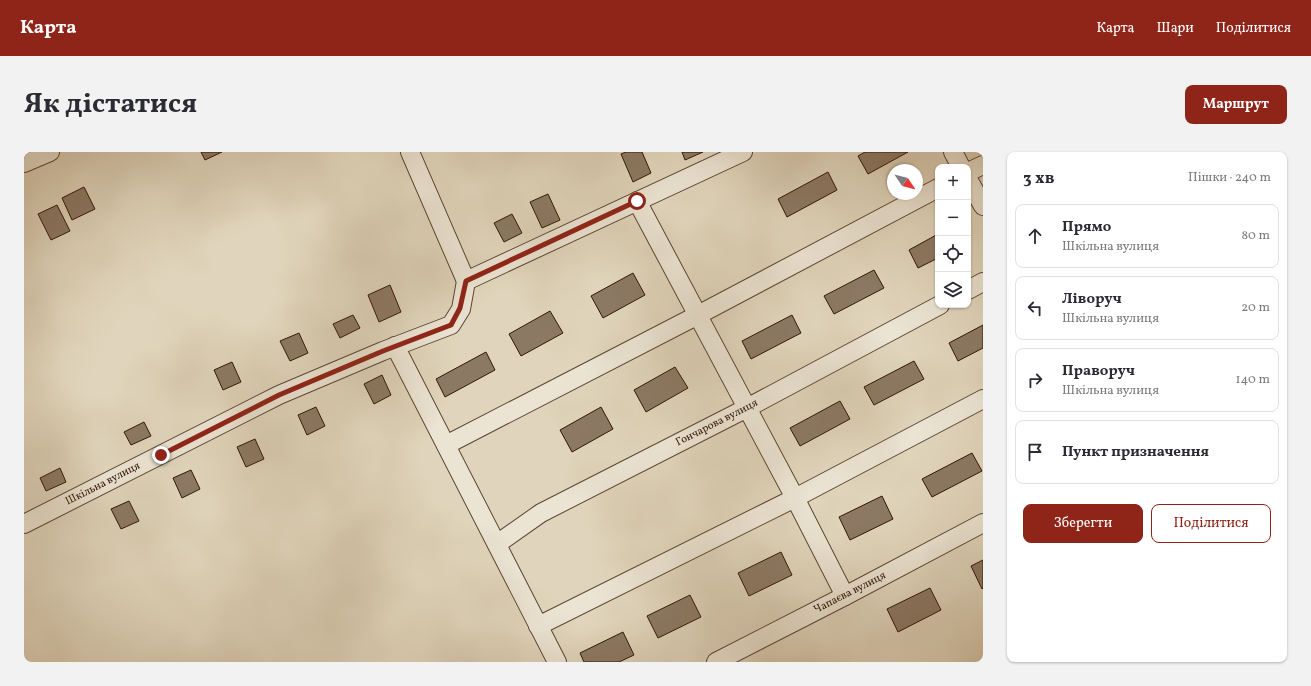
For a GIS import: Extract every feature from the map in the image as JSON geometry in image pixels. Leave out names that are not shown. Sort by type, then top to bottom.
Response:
[{"type":"street","points":[[24,163],[50,152]]},
{"type":"street","points":[[410,152],[466,281],[743,152]]},
{"type":"street","points":[[953,152],[959,164]]},
{"type":"street","points":[[971,171],[983,165]]},
{"type":"street","points":[[971,184],[983,206]]},
{"type":"street","points":[[446,445],[698,315],[935,190]]},
{"type":"street","points":[[637,201],[795,498],[845,596]]},
{"type":"street","name":"Шкільна вулиця","points":[[24,524],[279,395],[395,346],[451,325],[460,308],[466,281]]},
{"type":"street","points":[[971,288],[983,282]]},
{"type":"street","name":"Гончарова вулиця","points":[[497,544],[541,513],[747,408],[935,308]]},
{"type":"street","points":[[395,346],[557,662]]},
{"type":"street","points":[[538,626],[795,498],[983,399]]},
{"type":"street","name":"Чапаєва вулиця","points":[[716,662],[983,523]]},
{"type":"building","points":[[201,152],[222,152],[205,160]]},
{"type":"building","points":[[626,152],[642,152],[651,173],[633,182],[621,154]]},
{"type":"building","points":[[682,152],[703,152],[685,160]]},
{"type":"building","points":[[865,152],[908,152],[868,174],[858,156]]},
{"type":"building","points":[[828,172],[837,190],[787,217],[778,199]]},
{"type":"building","points":[[84,187],[95,209],[72,220],[62,198]]},
{"type":"building","points":[[548,194],[560,220],[542,228],[530,202]]},
{"type":"building","points":[[57,205],[70,231],[51,240],[38,214]]},
{"type":"building","points":[[512,214],[522,233],[504,242],[494,223]]},
{"type":"building","points":[[935,236],[935,260],[918,268],[909,250]]},
{"type":"building","points":[[874,270],[884,288],[834,314],[824,296]]},
{"type":"building","points":[[633,273],[645,295],[603,318],[591,296]]},
{"type":"building","points":[[390,285],[401,312],[379,322],[368,295]]},
{"type":"building","points":[[550,311],[563,333],[521,356],[509,334]]},
{"type":"building","points":[[353,315],[360,328],[340,338],[333,324]]},
{"type":"building","points":[[792,315],[801,333],[751,359],[742,341]]},
{"type":"building","points":[[983,325],[983,348],[958,361],[949,343]]},
{"type":"building","points":[[299,333],[308,353],[290,361],[280,341]]},
{"type":"building","points":[[486,352],[495,370],[445,397],[436,379]]},
{"type":"building","points":[[914,361],[924,379],[874,405],[864,387]]},
{"type":"building","points":[[232,362],[241,382],[223,390],[214,370]]},
{"type":"building","points":[[675,367],[688,388],[646,412],[634,390]]},
{"type":"building","points":[[382,375],[391,395],[374,404],[364,384]]},
{"type":"building","points":[[840,401],[850,419],[800,446],[790,428]]},
{"type":"building","points":[[316,407],[325,426],[307,435],[298,415]]},
{"type":"building","points":[[601,407],[613,429],[572,452],[560,430]]},
{"type":"building","points":[[144,422],[151,436],[131,445],[124,432]]},
{"type":"building","points":[[255,439],[264,459],[246,467],[237,447]]},
{"type":"building","points":[[972,453],[982,471],[932,497],[922,479]]},
{"type":"building","points":[[60,468],[66,482],[46,491],[40,478]]},
{"type":"building","points":[[191,470],[200,489],[182,498],[173,478]]},
{"type":"building","points":[[882,496],[893,519],[850,540],[839,517]]},
{"type":"building","points":[[129,501],[139,521],[121,529],[111,509]]},
{"type":"building","points":[[781,552],[792,575],[749,596],[738,573]]},
{"type":"building","points":[[983,560],[983,588],[982,589],[971,566]]},
{"type":"building","points":[[930,588],[941,610],[898,632],[887,609]]},
{"type":"building","points":[[690,595],[701,617],[658,638],[647,616]]},
{"type":"building","points":[[623,632],[634,655],[619,662],[584,662],[580,653]]},
{"type":"route","points":[[161,455],[279,395],[383,351],[451,325],[460,308],[466,281],[637,201]]}]
